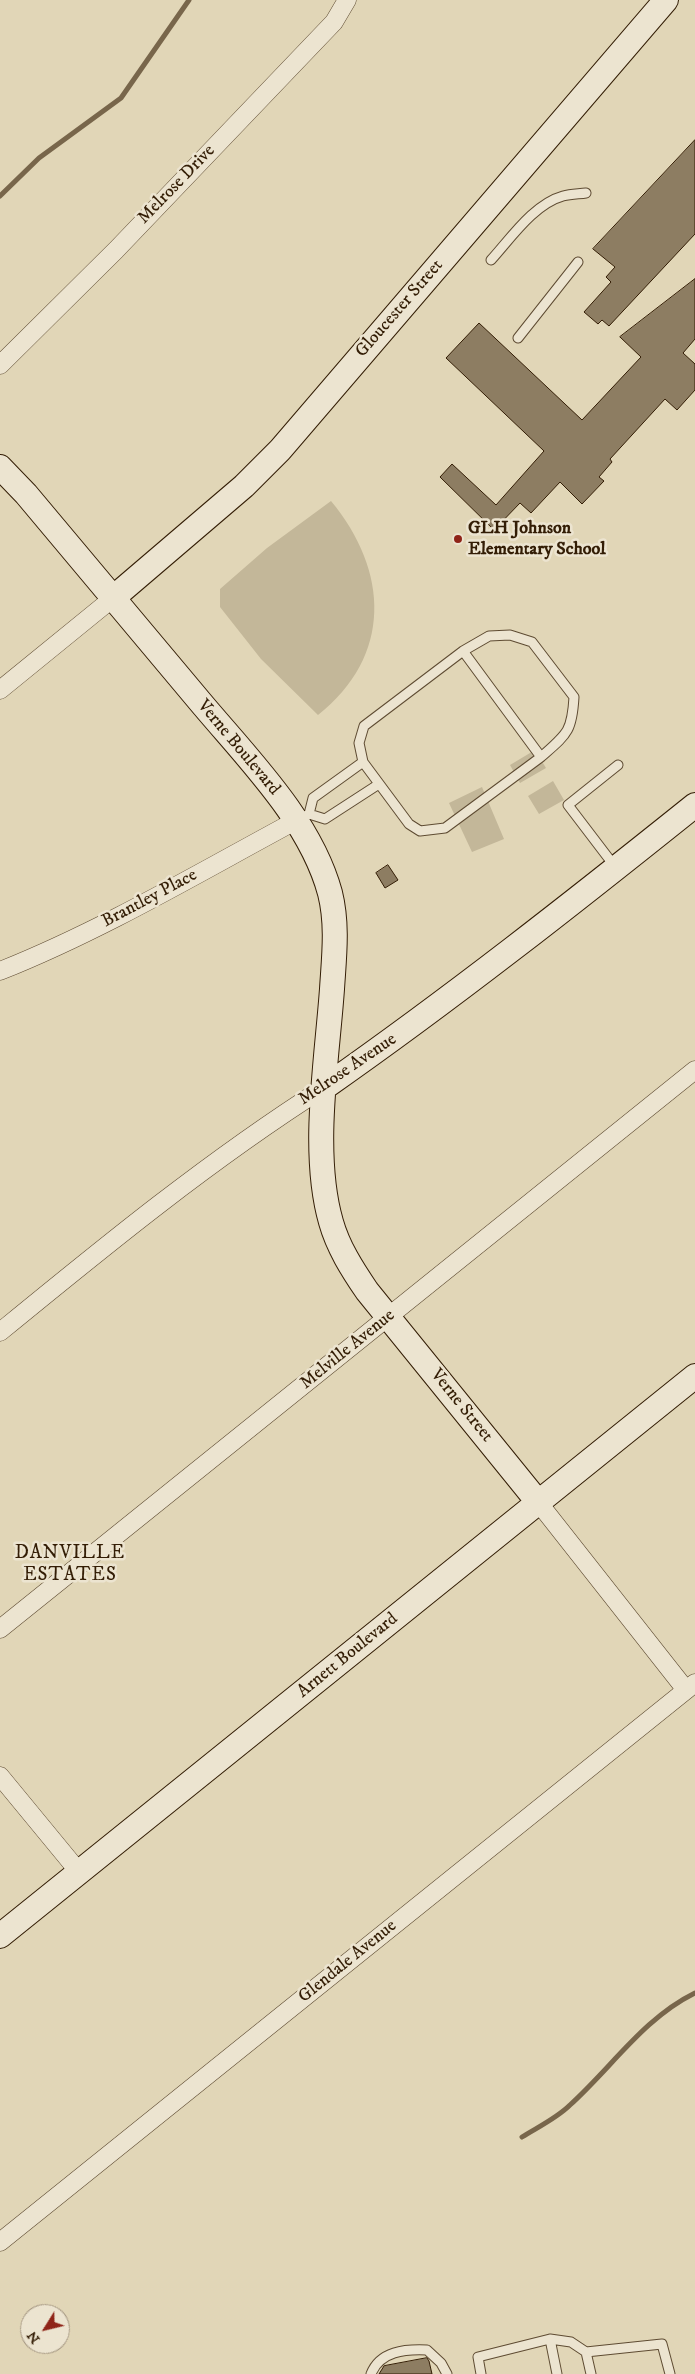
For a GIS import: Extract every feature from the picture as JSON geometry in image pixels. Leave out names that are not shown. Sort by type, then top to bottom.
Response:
[{"type":"street","name":"Melrose Drive","points":[[0,365],[116,250],[334,22],[347,0]]},
{"type":"street","name":"Gloucester Street","points":[[113,598],[244,486],[280,450],[666,0]]},
{"type":"street","name":"Verne Boulevard","points":[[0,467],[26,494],[113,598],[303,817],[331,896],[336,932],[325,1087]]},
{"type":"street","points":[[0,690],[113,598]]},
{"type":"street","name":"Melrose Avenue","points":[[0,1332],[181,1187],[269,1122],[325,1087],[421,1020],[695,805]]},
{"type":"street","name":"Brantley Place","points":[[0,972],[42,955],[107,923],[303,817]]},
{"type":"street","name":"Melville Avenue","points":[[0,1629],[695,1070]]},
{"type":"street","name":"Verne Street","points":[[325,1087],[322,1164],[325,1194],[331,1222],[353,1271],[538,1502],[690,1687]]},
{"type":"street","name":"Arnett Boulevard","points":[[0,1936],[695,1376]]},
{"type":"street","name":"Glendale Avenue","points":[[0,2242],[690,1687]]},
{"type":"street","points":[[0,1776],[79,1872]]},
{"type":"lane","points":[[491,260],[531,216],[546,205],[562,196],[586,192]]},
{"type":"lane","points":[[518,338],[578,262]]},
{"type":"lane","points":[[510,635],[532,642],[574,697],[572,720],[566,735],[541,757],[445,828],[433,831],[420,831],[409,824],[363,762],[359,743],[364,726],[463,651],[489,636],[510,635]]},
{"type":"lane","points":[[463,651],[541,757]]},
{"type":"lane","points":[[363,762],[313,798],[303,817],[325,818],[379,784]]},
{"type":"lane","points":[[616,868],[568,805],[618,765]]},
{"type":"lane","points":[[550,2339],[557,2374]]},
{"type":"lane","points":[[481,2374],[478,2358],[550,2339],[570,2342],[586,2352],[662,2344],[670,2374]]},
{"type":"lane","points":[[371,2374],[380,2360],[390,2354],[412,2349],[427,2350],[441,2363],[446,2374]]},
{"type":"lane","points":[[586,2352],[591,2374]]},
{"type":"shaded area","points":[[331,501],[350,528],[364,556],[372,584],[374,612],[370,640],[360,667],[342,692],[318,715],[261,659],[220,607],[220,589],[267,548]]},
{"type":"shaded area","points":[[535,750],[546,768],[520,783],[510,765]]},
{"type":"shaded area","points":[[553,781],[564,800],[539,814],[528,796]]},
{"type":"shaded area","points":[[482,787],[504,839],[472,852],[449,803]]},
{"type":"building","points":[[695,140],[695,234],[609,326],[602,320],[598,324],[584,312],[611,282],[606,277],[615,267],[593,249]]},
{"type":"building","points":[[695,279],[695,339],[683,353],[695,364],[695,390],[677,410],[665,399],[610,459],[612,462],[599,477],[604,481],[582,504],[560,482],[531,513],[520,503],[494,530],[440,477],[452,464],[496,505],[544,451],[446,358],[479,323],[582,420],[641,357],[620,337]]},
{"type":"building","points":[[388,865],[398,880],[385,888],[376,873]]},
{"type":"building","points":[[427,2358],[432,2374],[379,2374],[384,2366]]},
{"type":"waterway","points":[[0,196],[39,158],[121,98],[189,0]]},
{"type":"waterway","points":[[522,2137],[565,2110],[644,2029],[677,2003],[695,1993]]},
{"type":"place","name":"GLH Johnson Elementary School","points":[[458,539]]},
{"type":"district","name":"DANVILLE ESTATES","points":[[70,1565]]}]
